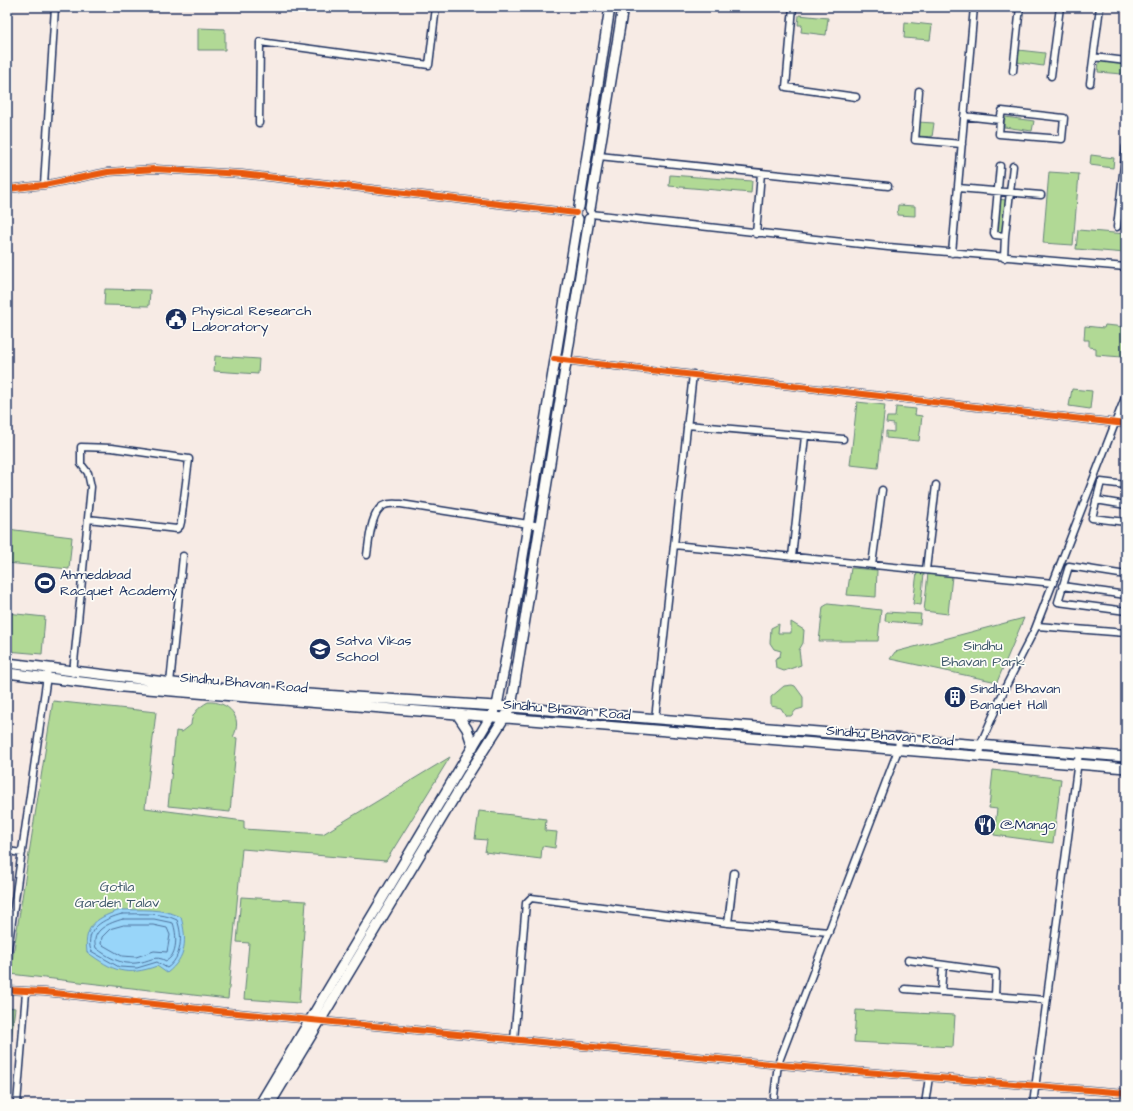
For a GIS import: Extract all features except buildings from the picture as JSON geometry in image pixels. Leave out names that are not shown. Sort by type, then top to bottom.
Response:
[{"type":"main road","points":[[260,1104],[497,706],[528,524],[610,7]]},
{"type":"main road","points":[[270,1104],[466,778],[511,707],[623,7]]},
{"type":"main road","points":[[577,213],[584,206],[590,214]]},
{"type":"main road","points":[[577,213],[582,221],[590,214]]},
{"type":"main road","name":"Sindhu Bhavan Road","points":[[7,664],[47,673],[215,688],[511,707],[1126,757]]},
{"type":"main road","name":"Sindhu Bhavan Road","points":[[7,673],[47,673]]},
{"type":"main road","name":"Sindhu Bhavan Road","points":[[73,676],[123,687],[491,718],[1126,768]]},
{"type":"main road","points":[[456,714],[467,729],[473,747]]},
{"type":"street","points":[[44,185],[55,7]]},
{"type":"street","points":[[259,123],[260,42],[429,65],[436,7]]},
{"type":"street","points":[[793,7],[786,87],[856,97]]},
{"type":"street","points":[[952,253],[974,7]]},
{"type":"street","points":[[1013,71],[1020,7]]},
{"type":"street","points":[[1051,76],[1060,7]]},
{"type":"street","points":[[1090,83],[1100,7]]},
{"type":"street","points":[[1094,57],[1126,61]]},
{"type":"street","points":[[919,91],[915,140],[962,144]]},
{"type":"street","points":[[1002,111],[1064,118],[1062,139],[999,134],[1000,120],[1002,111]]},
{"type":"street","points":[[964,116],[1000,120]]},
{"type":"street","points":[[1117,227],[1123,201],[1126,147]]},
{"type":"street","points":[[599,156],[888,186]]},
{"type":"street","points":[[1000,166],[994,232],[995,235],[1005,236]]},
{"type":"street","points":[[1004,258],[1012,166]]},
{"type":"street","points":[[7,189],[44,185],[108,172],[155,169],[242,174],[577,213]]},
{"type":"street","points":[[756,234],[761,173]]},
{"type":"street","points":[[958,188],[1041,194]]},
{"type":"street","points":[[590,214],[756,234],[1004,258],[1126,267]]},
{"type":"street","points":[[554,359],[1126,424]]},
{"type":"street","points":[[654,719],[693,374]]},
{"type":"street","points":[[980,757],[981,745],[1006,686],[1036,626],[1126,395]]},
{"type":"street","points":[[687,425],[843,439]]},
{"type":"street","points":[[792,557],[805,436]]},
{"type":"street","points":[[73,676],[91,487],[88,473],[81,464],[81,447],[112,448],[189,459],[181,522],[180,526],[176,529],[88,519]]},
{"type":"street","points":[[1092,518],[1101,482],[1126,485]]},
{"type":"street","points":[[926,570],[936,485]]},
{"type":"street","points":[[872,565],[882,490]]},
{"type":"street","points":[[1096,500],[1126,505]]},
{"type":"street","points":[[367,555],[374,515],[379,508],[385,504],[401,504],[541,526]]},
{"type":"street","points":[[1078,517],[1126,522]]},
{"type":"street","points":[[674,545],[1053,583]]},
{"type":"street","points":[[170,683],[183,556]]},
{"type":"street","points":[[1126,574],[1069,566],[1058,602],[1126,611]]},
{"type":"street","points":[[1062,586],[1126,595]]},
{"type":"street","points":[[1036,626],[1126,633]]},
{"type":"street","points":[[7,956],[47,673]]},
{"type":"street","points":[[773,1104],[778,1064],[898,750],[899,738]]},
{"type":"street","points":[[1033,1104],[1078,764],[1078,753]]},
{"type":"street","points":[[7,851],[22,853]]},
{"type":"street","points":[[728,923],[734,873]]},
{"type":"street","points":[[514,1040],[526,903],[531,898],[728,923],[829,932]]},
{"type":"street","points":[[908,960],[996,972],[995,996]]},
{"type":"street","points":[[941,992],[943,965]]},
{"type":"street","points":[[905,989],[1046,1000]]},
{"type":"street","points":[[7,990],[45,992],[208,1010],[514,1040],[1126,1094]]},
{"type":"street","points":[[17,1104],[26,992]]},
{"type":"street","points":[[926,1104],[929,1077]]},
{"type":"green space","points":[[799,15],[828,18],[826,35],[801,32],[802,25],[798,25]]},
{"type":"green space","points":[[905,22],[932,25],[930,40],[904,38]]},
{"type":"green space","points":[[198,28],[225,29],[225,50],[198,50]]},
{"type":"green space","points":[[1018,50],[1045,53],[1043,66],[1016,62]]},
{"type":"green space","points":[[1099,61],[1123,64],[1122,74],[1098,72]]},
{"type":"green space","points":[[1005,117],[1034,121],[1032,131],[1004,127]]},
{"type":"green space","points":[[918,122],[934,123],[932,137],[917,136]]},
{"type":"green space","points":[[1091,155],[1114,158],[1113,168],[1090,165]]},
{"type":"green space","points":[[1049,172],[1079,174],[1073,245],[1043,243]]},
{"type":"green space","points":[[670,175],[752,181],[751,193],[669,186]]},
{"type":"green space","points":[[998,199],[1006,200],[1002,232],[995,232]]},
{"type":"green space","points":[[898,205],[915,206],[915,216],[897,215]]},
{"type":"green space","points":[[1078,230],[1126,234],[1126,253],[1076,249]]},
{"type":"green space","points":[[105,289],[150,290],[149,306],[104,305]]},
{"type":"green space","points":[[1105,325],[1126,327],[1126,342],[1122,357],[1096,355],[1096,348],[1089,347],[1089,340],[1084,340],[1085,326],[1104,328]]},
{"type":"green space","points":[[215,356],[259,359],[258,374],[214,371]]},
{"type":"green space","points":[[1072,389],[1092,391],[1090,409],[1069,406]]},
{"type":"green space","points":[[857,402],[885,405],[878,468],[850,465]]},
{"type":"green space","points":[[896,407],[916,409],[915,415],[922,416],[919,441],[886,438],[886,431],[894,432],[894,424],[886,423],[887,417],[895,417]]},
{"type":"green space","points":[[7,529],[72,537],[69,569],[7,563]]},
{"type":"green space","points":[[851,568],[877,570],[876,597],[847,595]]},
{"type":"green space","points":[[917,572],[924,573],[921,605],[913,604]]},
{"type":"green space","points":[[928,573],[952,576],[948,614],[924,611]]},
{"type":"green space","points":[[828,604],[881,610],[878,641],[819,641],[823,607]]},
{"type":"green space","points":[[886,612],[921,614],[920,624],[885,621]]},
{"type":"green space","points":[[7,613],[45,617],[42,654],[7,651]]},
{"type":"green space","name":"Sindhu Bhavan Park","points":[[1024,618],[997,682],[890,659],[895,652]]},
{"type":"green space","points":[[791,622],[804,630],[803,643],[799,650],[801,665],[784,671],[776,668],[775,659],[780,656],[781,651],[774,649],[770,643],[771,628],[779,624],[778,633],[791,633]]},
{"type":"green space","points":[[784,686],[795,686],[803,697],[803,708],[796,710],[791,716],[786,716],[781,708],[771,706],[771,697]]},
{"type":"green space","name":"Gotila Garden Talav","points":[[53,701],[156,712],[145,808],[244,821],[244,829],[323,834],[450,757],[386,861],[242,849],[228,999],[10,974]]},
{"type":"green space","points":[[208,702],[215,702],[228,707],[237,723],[233,737],[237,738],[230,812],[168,806],[176,731],[182,732],[191,725],[192,717],[196,711]]},
{"type":"green space","points":[[993,770],[1061,779],[1053,843],[994,835],[997,809],[989,808]]},
{"type":"green space","points":[[479,811],[546,819],[545,831],[557,832],[555,848],[542,846],[541,859],[485,852],[487,840],[475,839]]},
{"type":"green space","points":[[241,897],[306,901],[299,1003],[244,999],[249,943],[237,942]]},
{"type":"green space","points":[[7,1007],[15,1008],[10,1048],[7,1048]]},
{"type":"green space","points":[[856,1010],[955,1015],[953,1047],[854,1042]]},
{"type":"water","points":[[121,910],[159,911],[181,917],[184,933],[184,948],[174,967],[167,973],[157,966],[137,971],[112,968],[87,952],[87,935],[94,924],[99,919]]},
{"type":"cycle path","points":[[7,189],[44,185],[108,172],[155,169],[242,174],[576,213]]},
{"type":"cycle path","points":[[554,359],[1126,424]]},
{"type":"cycle path","points":[[7,990],[45,992],[227,1012],[792,1066],[1126,1093]]},
{"type":"place","name":"Physical Research Laboratory","points":[[176,319]]},
{"type":"place","name":"Ahmedabad Racquet Academy","points":[[45,583]]},
{"type":"place","name":"Satva Vikas School","points":[[320,649]]},
{"type":"place","name":"Sindhu Bhavan Banquet Hall","points":[[955,697]]},
{"type":"place","name":"@Mango","points":[[985,825]]}]
